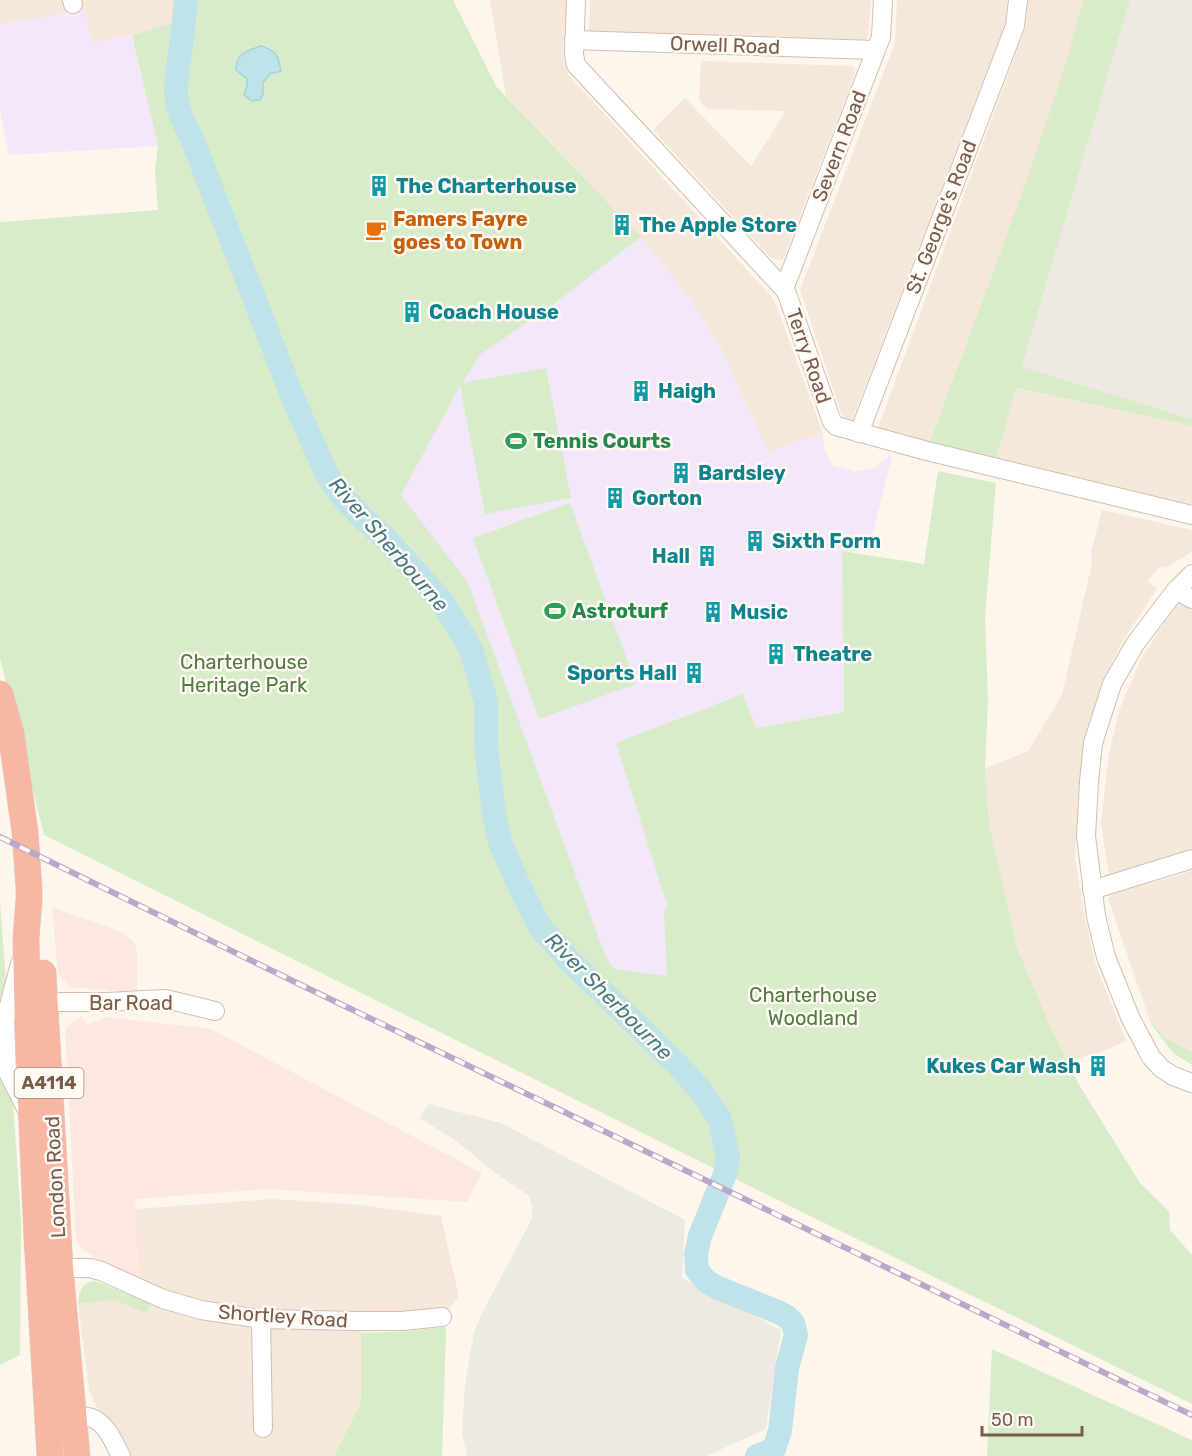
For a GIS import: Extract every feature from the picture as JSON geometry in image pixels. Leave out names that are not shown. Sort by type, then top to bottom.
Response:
[{"type":"highway","name":"London Road","points":[[0,694],[11,733],[25,832],[29,899],[26,939],[32,1119],[50,1456]]},
{"type":"highway","name":"London Road","points":[[29,899],[40,939],[60,1268],[77,1456]]},
{"type":"street","name":"Terry Road","points":[[576,0],[574,40],[576,65],[784,289],[832,422],[836,426],[927,452],[1192,515]]},
{"type":"street","name":"Severn Road","points":[[784,289],[880,37],[883,0]]},
{"type":"street","name":"St. George's Road","points":[[859,433],[1015,26],[1017,0]]},
{"type":"street","name":"Orwell Road","points":[[574,40],[875,50]]},
{"type":"street","points":[[1192,574],[1184,595],[1135,644],[1112,684],[1093,743],[1086,836],[1095,916],[1106,957],[1130,1017],[1151,1057],[1161,1068],[1173,1076],[1192,1083]]},
{"type":"street","points":[[1092,890],[1192,859]]},
{"type":"street","name":"Bar Road","points":[[45,1002],[156,999],[170,1000],[215,1011]]},
{"type":"street","name":"Shortley Road","points":[[60,1268],[90,1268],[163,1299],[201,1310],[261,1319],[402,1321],[442,1317]]},
{"type":"street","points":[[261,1319],[262,1428]]},
{"type":"street","points":[[73,1416],[90,1418],[99,1423],[106,1430],[121,1456]]},
{"type":"shaded area","points":[[0,0],[179,0],[184,20],[132,35],[92,43],[73,12],[0,25]]},
{"type":"shaded area","points":[[490,0],[566,0],[563,57],[568,74],[771,296],[823,433],[768,452],[720,346],[691,301],[641,237],[506,96]]},
{"type":"shaded area","points":[[590,0],[871,0],[868,36],[865,40],[589,32]]},
{"type":"shaded area","points":[[897,0],[1007,0],[1006,22],[853,418],[848,419],[842,415],[800,290],[893,48]]},
{"type":"shaded area","points":[[1028,0],[1083,0],[1051,109],[1010,228],[929,444],[878,428],[1026,26]]},
{"type":"shaded area","points":[[1130,0],[1192,0],[1192,419],[1022,368]]},
{"type":"shaded area","points":[[84,10],[92,43],[132,35],[158,146],[9,155],[0,110],[0,25]]},
{"type":"shaded area","points":[[701,61],[852,66],[855,68],[854,77],[782,260],[771,258],[653,130],[685,98],[751,166],[786,111],[707,109],[699,100]]},
{"type":"shaded area","points":[[641,237],[691,301],[720,346],[768,452],[823,433],[824,449],[832,465],[855,472],[874,468],[893,453],[869,548],[842,552],[844,712],[755,728],[743,695],[684,862],[678,978],[625,987],[591,946],[396,504],[473,359],[547,309]]},
{"type":"shaded area","points":[[1015,388],[1192,426],[1192,504],[1179,503],[996,460]]},
{"type":"shaded area","points":[[1102,510],[1192,530],[1192,550],[1166,568],[1160,567],[1147,581],[1157,589],[1121,644],[1106,674],[1084,742],[1078,792],[1075,857],[1085,919],[1096,966],[1126,1041],[1101,1052],[1067,1061],[1017,947],[989,821],[985,769],[1028,751],[1062,695],[1092,563],[1091,552]]},
{"type":"shaded area","points":[[1178,602],[1185,603],[1192,609],[1192,852],[1109,875],[1101,823],[1109,753],[1120,708],[1141,659]]},
{"type":"shaded area","points":[[1192,871],[1192,1052],[1164,1037],[1151,1024],[1108,898],[1115,893]]},
{"type":"shaded area","points":[[52,907],[122,932],[134,943],[137,951],[137,992],[70,987],[58,974]]},
{"type":"shaded area","points":[[81,1016],[87,1025],[106,1017],[211,1029],[482,1173],[467,1202],[268,1189],[135,1199],[139,1278],[104,1263],[81,1248],[76,1241],[65,1028]]},
{"type":"shaded area","points":[[428,1104],[501,1123],[685,1220],[682,1278],[781,1330],[766,1429],[706,1456],[467,1456],[462,1432],[465,1385],[474,1332],[532,1219],[532,1205],[528,1195],[497,1174],[456,1141],[420,1118]]},
{"type":"shaded area","points":[[272,1199],[352,1204],[441,1216],[459,1297],[442,1317],[361,1322],[361,1402],[334,1456],[121,1456],[89,1390],[78,1304],[115,1300],[147,1313],[139,1288],[135,1209]]},
{"type":"green space","name":"Charterhouse Heritage Park","points":[[179,0],[453,0],[496,86],[641,237],[547,309],[481,354],[462,383],[546,368],[571,498],[485,514],[460,386],[401,495],[468,583],[605,955],[614,969],[667,976],[664,913],[667,905],[616,743],[743,694],[756,728],[844,712],[842,551],[924,564],[938,471],[996,483],[985,617],[988,701],[985,769],[989,822],[1017,947],[1050,1026],[1078,1083],[1140,1183],[1169,1211],[1170,1230],[1192,1255],[1192,1404],[44,835],[0,658],[0,222],[158,210],[155,169],[158,146],[132,35],[183,20]]},
{"type":"green space","points":[[1083,0],[1130,0],[1022,367],[1192,419],[1192,426],[1016,388],[996,460],[929,444],[1033,161],[1066,61]]},
{"type":"green space","name":"Astroturf","points":[[570,503],[636,684],[539,719],[473,538]]},
{"type":"green space","points":[[0,902],[21,1219],[20,1355],[0,1365]]},
{"type":"green space","points":[[1151,1024],[1164,1037],[1192,1052],[1192,1065],[1173,1053]]},
{"type":"green space","points":[[95,1281],[151,1303],[147,1314],[115,1300],[78,1304],[82,1288],[87,1283]]},
{"type":"green space","points":[[445,1327],[442,1456],[334,1456],[361,1402],[361,1333]]},
{"type":"green space","points":[[992,1349],[1192,1440],[1192,1456],[987,1456]]},
{"type":"water","points":[[261,46],[276,54],[281,71],[270,74],[263,83],[263,94],[260,100],[252,101],[244,95],[247,79],[236,70],[240,56]]},
{"type":"waterway","name":"River Sherbourne","points":[[186,0],[176,82],[179,112],[190,134],[297,408],[328,476],[343,497],[387,540],[441,600],[471,649],[486,702],[486,747],[494,814],[500,842],[517,881],[540,927],[570,961],[677,1064],[701,1091],[720,1119],[728,1158],[725,1174],[700,1236],[696,1254],[697,1270],[706,1281],[718,1288],[787,1317],[793,1323],[796,1335],[787,1368],[780,1431],[774,1449],[757,1456]]},
{"type":"railway","points":[[0,837],[299,984],[1192,1415]]},
{"type":"place","name":"The Charterhouse","points":[[379,186]]},
{"type":"place","name":"The Apple Store","points":[[622,225]]},
{"type":"place","name":"Famers Fayre goes to Town","points":[[376,230]]},
{"type":"place","name":"Coach House","points":[[412,312]]},
{"type":"place","name":"Haigh","points":[[641,391]]},
{"type":"place","name":"Tennis Courts","points":[[516,441]]},
{"type":"place","name":"Bardsley","points":[[681,473]]},
{"type":"place","name":"Gorton","points":[[615,498]]},
{"type":"place","name":"Sixth Form","points":[[755,541]]},
{"type":"place","name":"Hall","points":[[707,556]]},
{"type":"place","name":"Astroturf","points":[[555,611]]},
{"type":"place","name":"Music","points":[[713,612]]},
{"type":"place","name":"Theatre","points":[[776,654]]},
{"type":"place","name":"Sports Hall","points":[[694,673]]},
{"type":"place","name":"Kukes Car Wash","points":[[1098,1066]]},
{"type":"park label","name":"Charterhouse Woodland","points":[[813,1006]]}]
